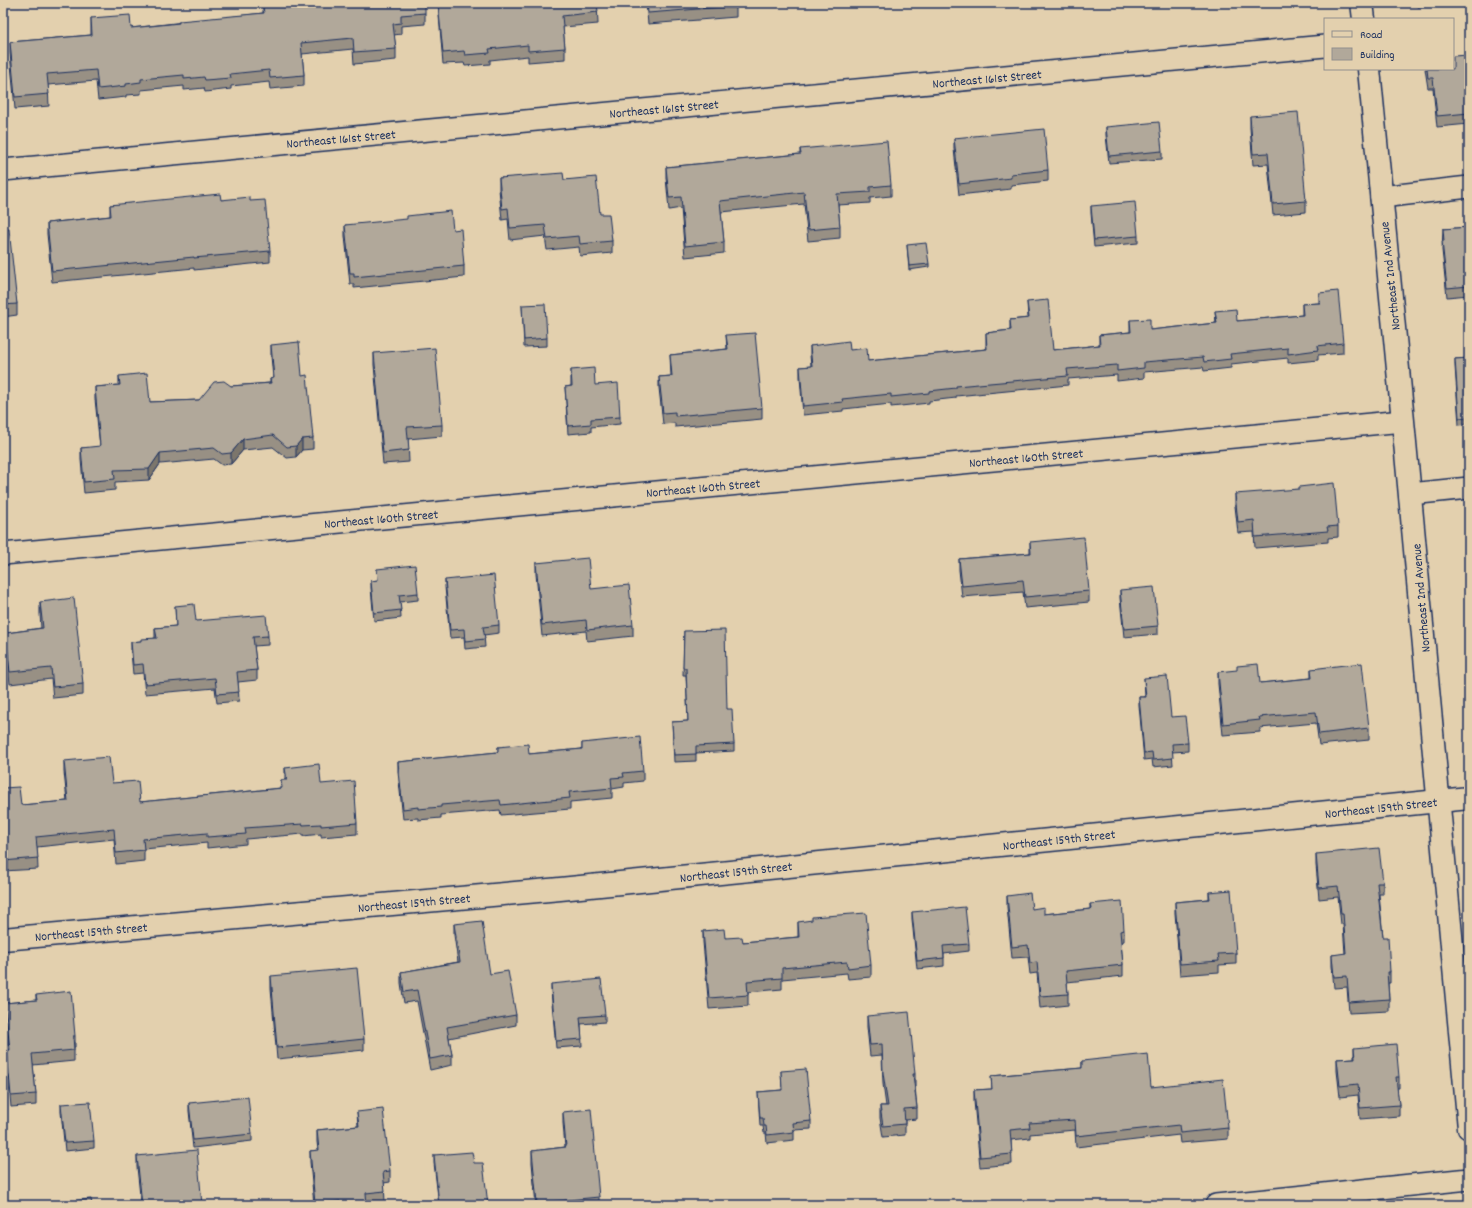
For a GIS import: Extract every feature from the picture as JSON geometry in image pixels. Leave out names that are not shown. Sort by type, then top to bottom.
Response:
[{"type":"street","points":[[1362,3],[1364,18]]},
{"type":"street","name":"Northeast 161st Street","points":[[3,170],[1324,46]]},
{"type":"street","name":"Northeast 2nd Avenue","points":[[1369,70],[1469,1128]]},
{"type":"street","points":[[1381,197],[1469,187]]},
{"type":"street","name":"Northeast 160th Street","points":[[3,554],[1403,421]]},
{"type":"street","points":[[1410,494],[1469,488]]},
{"type":"street","name":"Northeast 159th Street","points":[[3,939],[568,888],[1469,798]]},
{"type":"street","points":[[1216,1205],[1469,1179]]},
{"type":"building","points":[[267,3],[425,3],[425,13],[401,15],[401,23],[393,24],[396,49],[354,52],[353,38],[301,43],[304,75],[270,78],[269,70],[230,74],[231,78],[205,80],[204,77],[184,79],[184,75],[141,79],[141,82],[126,84],[126,86],[98,89],[96,70],[47,74],[49,94],[15,97],[10,42],[92,35],[91,18],[130,15],[131,28],[179,23],[179,21],[264,13],[263,7],[267,6]]},
{"type":"building","points":[[438,3],[597,3],[598,12],[562,16],[565,48],[528,51],[528,45],[489,49],[490,53],[465,55],[464,51],[443,53]]},
{"type":"building","points":[[647,3],[736,3],[736,6],[648,13]]},
{"type":"building","points":[[1469,55],[1469,113],[1437,116],[1433,78],[1428,78],[1427,70],[1454,70],[1454,56]]},
{"type":"building","points":[[1298,112],[1306,201],[1273,204],[1268,153],[1253,154],[1250,116]]},
{"type":"building","points":[[1159,122],[1162,151],[1109,156],[1106,127]]},
{"type":"building","points":[[1044,129],[1048,170],[1011,174],[1011,178],[959,184],[954,138]]},
{"type":"building","points":[[887,141],[891,185],[870,187],[870,192],[837,194],[840,227],[808,230],[804,192],[720,201],[724,242],[685,246],[681,197],[669,198],[666,167],[801,154],[800,149]]},
{"type":"building","points":[[563,173],[564,180],[596,177],[600,214],[609,214],[612,241],[580,244],[579,236],[547,239],[545,225],[510,228],[508,208],[502,209],[499,178]]},
{"type":"building","points":[[220,194],[221,200],[250,197],[250,201],[265,200],[270,251],[52,271],[47,223],[111,216],[110,205]]},
{"type":"building","points":[[1135,202],[1138,236],[1094,240],[1091,206]]},
{"type":"building","points":[[451,211],[453,230],[461,229],[464,266],[354,277],[354,273],[350,273],[345,225],[407,219],[407,216]]},
{"type":"building","points":[[1469,227],[1469,286],[1447,288],[1442,241],[1444,241],[1443,229]]},
{"type":"building","points":[[9,229],[17,304],[3,305],[3,230]]},
{"type":"building","points":[[926,243],[929,264],[909,266],[907,245]]},
{"type":"building","points":[[1338,291],[1343,343],[1317,346],[1318,350],[1288,354],[1288,348],[1230,354],[1231,359],[1204,362],[1203,357],[1144,362],[1144,368],[1117,371],[1117,365],[1067,369],[1068,376],[956,386],[956,388],[929,391],[929,393],[891,397],[891,394],[842,399],[843,402],[803,406],[800,367],[812,366],[810,346],[849,341],[850,350],[867,348],[868,361],[987,349],[986,333],[1011,330],[1010,320],[1029,318],[1027,302],[1048,300],[1053,350],[1100,345],[1099,335],[1131,332],[1130,320],[1150,319],[1150,330],[1217,323],[1215,311],[1236,309],[1237,321],[1303,315],[1302,304],[1320,303],[1319,293]]},
{"type":"building","points":[[545,304],[547,338],[524,340],[522,305]]},
{"type":"building","points":[[755,333],[762,408],[675,416],[675,412],[663,413],[659,377],[672,376],[670,355],[728,349],[726,335]]},
{"type":"building","points":[[299,342],[302,376],[307,375],[313,438],[302,439],[296,446],[287,447],[273,435],[243,439],[231,453],[222,454],[214,448],[160,453],[149,469],[114,470],[115,479],[84,482],[81,448],[100,446],[95,387],[120,385],[119,376],[147,373],[150,402],[199,400],[214,382],[224,381],[231,386],[271,383],[270,379],[274,378],[271,345]]},
{"type":"building","points":[[435,348],[442,425],[407,427],[409,450],[383,453],[374,353]]},
{"type":"building","points":[[1469,358],[1469,417],[1459,418],[1455,359]]},
{"type":"building","points":[[594,368],[595,385],[618,383],[620,417],[591,419],[591,424],[568,426],[565,387],[572,386],[571,370]]},
{"type":"building","points":[[1334,483],[1338,526],[1327,527],[1328,531],[1255,537],[1254,520],[1238,522],[1235,494],[1299,489],[1299,487]]},
{"type":"building","points":[[1084,537],[1089,591],[1025,597],[1023,580],[962,586],[959,559],[1031,553],[1030,542]]},
{"type":"building","points":[[1466,553],[1469,553],[1469,577],[1468,577]]},
{"type":"building","points":[[588,558],[591,589],[629,585],[633,625],[587,630],[586,620],[542,625],[536,563]]},
{"type":"building","points":[[415,565],[418,593],[399,595],[401,610],[374,613],[371,581],[378,580],[377,569]]},
{"type":"building","points":[[494,575],[499,625],[483,627],[485,639],[465,641],[464,629],[450,630],[445,580]]},
{"type":"building","points":[[1154,587],[1158,626],[1124,629],[1120,590]]},
{"type":"building","points":[[74,598],[83,684],[53,687],[51,668],[10,672],[6,633],[43,628],[40,602]]},
{"type":"building","points":[[194,604],[196,621],[266,615],[268,636],[253,637],[257,670],[237,672],[239,692],[217,694],[215,678],[145,684],[143,664],[133,665],[131,642],[141,641],[141,639],[157,638],[155,628],[176,626],[175,606]]},
{"type":"building","points":[[725,630],[727,709],[732,709],[734,744],[696,746],[696,754],[674,755],[672,722],[688,721],[686,668],[683,668],[684,631]]},
{"type":"building","points":[[1362,663],[1369,728],[1319,734],[1316,712],[1259,717],[1260,720],[1223,724],[1218,672],[1237,670],[1237,666],[1258,664],[1260,683],[1312,678],[1311,669]]},
{"type":"building","points":[[1167,676],[1171,717],[1185,716],[1188,743],[1172,744],[1173,758],[1153,760],[1152,752],[1144,753],[1139,697],[1146,697],[1144,678]]},
{"type":"building","points":[[640,737],[643,771],[623,773],[624,777],[611,778],[612,788],[569,792],[570,798],[501,805],[500,800],[441,805],[441,807],[418,809],[418,807],[403,809],[398,762],[498,752],[498,747],[528,744],[529,754],[582,749],[582,743]]},
{"type":"building","points":[[109,757],[112,783],[138,781],[140,802],[282,788],[281,780],[287,780],[285,768],[319,764],[321,784],[354,781],[357,823],[321,826],[321,824],[303,824],[245,828],[246,834],[207,837],[207,833],[143,839],[144,850],[116,853],[114,829],[36,837],[38,858],[3,861],[3,788],[19,787],[21,805],[68,801],[64,761]]},
{"type":"building","points":[[1379,848],[1383,883],[1377,883],[1383,937],[1388,937],[1390,972],[1387,972],[1389,999],[1349,1002],[1347,976],[1334,977],[1332,955],[1346,953],[1343,913],[1341,913],[1338,886],[1319,888],[1316,854]]},
{"type":"building","points":[[1231,890],[1236,953],[1218,954],[1219,961],[1180,964],[1175,902],[1210,899],[1209,892]]},
{"type":"building","points":[[1030,893],[1032,909],[1044,907],[1044,914],[1091,909],[1090,904],[1122,901],[1124,930],[1120,931],[1123,965],[1066,971],[1068,994],[1040,996],[1037,962],[1030,963],[1028,945],[1012,947],[1007,896]]},
{"type":"building","points":[[965,907],[969,944],[943,946],[944,958],[917,961],[912,912]]},
{"type":"building","points":[[866,913],[871,965],[848,968],[847,962],[782,968],[782,978],[747,981],[748,995],[709,998],[703,931],[724,929],[725,938],[742,937],[743,942],[799,937],[798,922],[812,920],[812,917]]},
{"type":"building","points":[[482,921],[490,974],[508,971],[516,1015],[447,1027],[452,1055],[430,1059],[417,990],[404,992],[401,972],[460,962],[454,924]]},
{"type":"building","points":[[357,968],[364,1039],[277,1048],[271,976]]},
{"type":"building","points":[[601,979],[605,1015],[580,1017],[582,1039],[556,1041],[551,984]]},
{"type":"building","points":[[71,991],[75,1036],[73,1036],[74,1050],[32,1054],[36,1094],[11,1096],[7,1050],[10,1050],[5,1003],[37,1000],[36,995]]},
{"type":"building","points":[[909,1012],[917,1108],[904,1109],[905,1124],[883,1126],[880,1106],[888,1106],[883,1073],[882,1044],[870,1045],[867,1016]]},
{"type":"building","points":[[1396,1044],[1399,1077],[1396,1077],[1399,1105],[1360,1108],[1358,1084],[1340,1086],[1337,1059],[1355,1058],[1354,1048]]},
{"type":"building","points":[[1148,1054],[1151,1087],[1223,1079],[1228,1128],[1180,1133],[1179,1125],[1076,1136],[1075,1120],[1029,1123],[1030,1128],[1010,1130],[1012,1154],[980,1157],[974,1090],[992,1089],[991,1076],[1082,1068],[1082,1061]]},
{"type":"building","points":[[806,1069],[811,1121],[793,1123],[794,1132],[767,1135],[763,1118],[760,1118],[758,1092],[782,1090],[781,1071]]},
{"type":"building","points":[[248,1097],[252,1134],[193,1140],[189,1103]]},
{"type":"building","points":[[90,1102],[94,1141],[65,1143],[61,1104]]},
{"type":"building","points":[[383,1109],[390,1171],[383,1172],[385,1191],[366,1193],[367,1205],[340,1205],[340,1201],[315,1203],[310,1151],[319,1150],[317,1130],[359,1126],[357,1112]]},
{"type":"building","points":[[591,1109],[599,1197],[537,1203],[532,1151],[566,1147],[563,1112]]},
{"type":"building","points":[[197,1150],[202,1205],[142,1205],[137,1156]]},
{"type":"building","points":[[472,1152],[474,1163],[483,1163],[488,1205],[439,1205],[434,1155]]},
{"type":"building","points":[[91,1199],[92,1205],[52,1205],[52,1203]]}]
